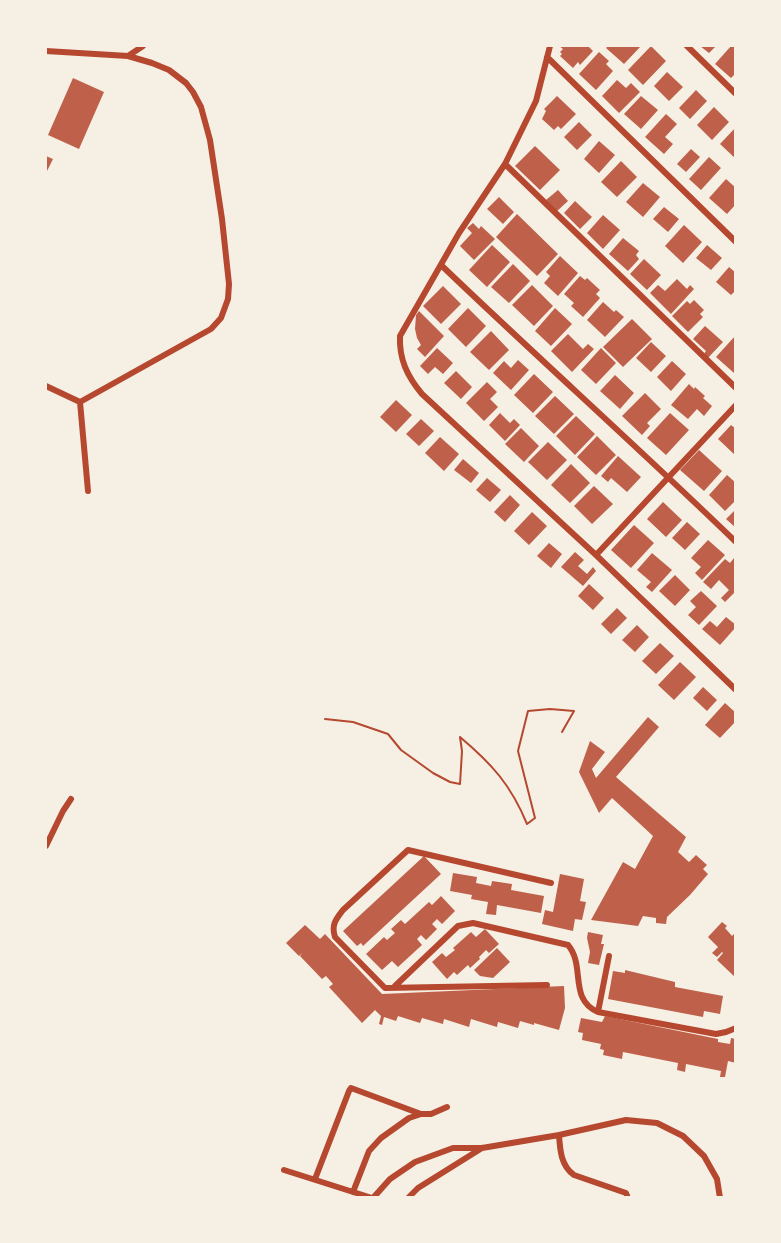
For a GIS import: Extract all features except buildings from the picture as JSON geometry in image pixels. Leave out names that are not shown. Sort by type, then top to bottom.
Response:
[{"type":"street","points":[[128,56],[143,46]]},
{"type":"street","points":[[550,46],[536,101],[505,164],[459,233],[400,336],[399,352],[412,382],[432,403],[736,690]]},
{"type":"street","points":[[687,46],[736,94]]},
{"type":"street","points":[[46,51],[128,56],[169,70],[186,83],[201,107],[210,140],[229,284],[228,299],[221,318],[211,328],[80,402]]},
{"type":"street","points":[[547,57],[736,242]]},
{"type":"street","points":[[505,164],[736,388]]},
{"type":"street","points":[[441,265],[736,542]]},
{"type":"street","points":[[46,386],[80,402]]},
{"type":"street","points":[[80,402],[88,491]]},
{"type":"street","points":[[596,555],[736,405]]},
{"type":"street","points":[[46,846],[71,799]]},
{"type":"street","points":[[547,985],[385,988],[335,937],[332,930],[335,920],[343,910],[408,850],[551,883]]},
{"type":"street","points":[[395,986],[458,926],[473,923],[568,945],[575,958],[581,996],[588,1008],[598,1012],[716,1034],[736,1028]]},
{"type":"street","points":[[598,1012],[608,956]]},
{"type":"street","points":[[315,1179],[351,1088],[421,1114]]},
{"type":"street","points":[[353,1192],[369,1151],[381,1138],[409,1118],[431,1114],[447,1107]]},
{"type":"street","points":[[284,1170],[372,1198],[390,1180],[415,1163],[453,1148],[482,1148],[626,1120],[657,1123],[683,1136],[704,1156],[717,1179],[720,1198]]},
{"type":"street","points":[[559,1135],[567,1170],[574,1175],[626,1193],[628,1198]]},
{"type":"street","points":[[408,1198],[482,1148]]},
{"type":"path","points":[[325,719],[352,722],[388,734],[401,750],[433,773],[450,782],[460,783],[460,737],[485,759],[508,786],[527,824],[535,818],[518,751],[528,711],[573,711],[562,732]]}]
